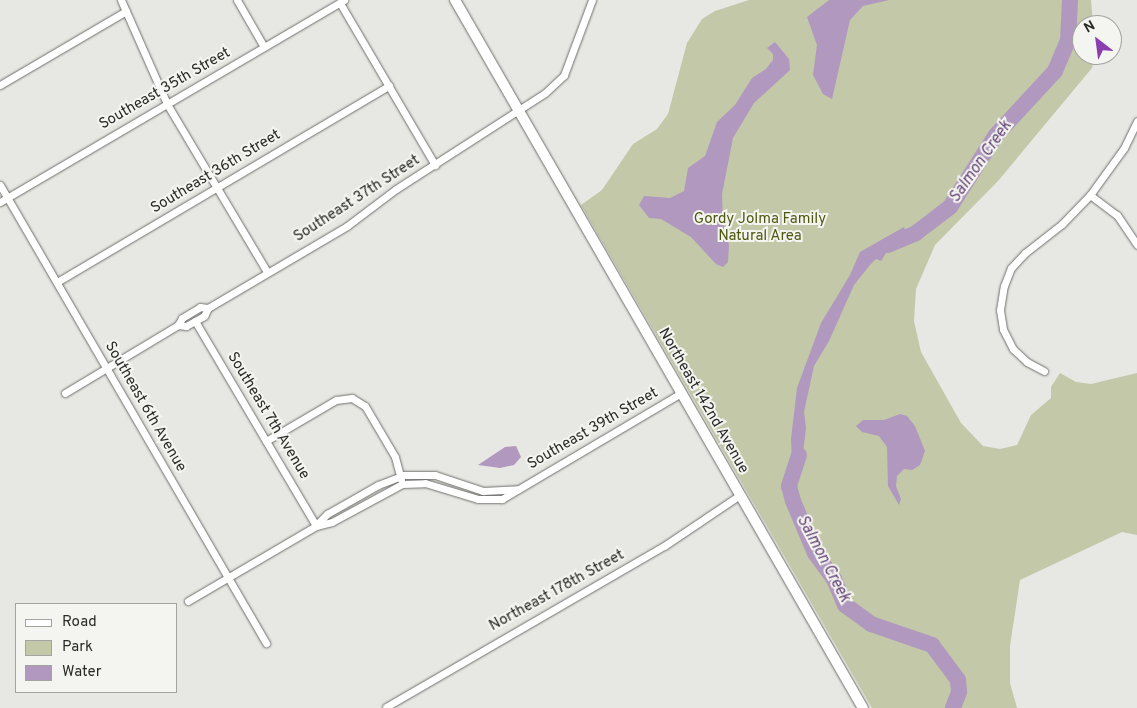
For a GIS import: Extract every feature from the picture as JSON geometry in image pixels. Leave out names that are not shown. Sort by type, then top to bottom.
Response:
[{"type":"street","points":[[121,0],[167,104],[267,272]]},
{"type":"street","points":[[236,0],[264,47]]},
{"type":"street","name":"Northeast 142nd Avenue","points":[[455,0],[863,708]]},
{"type":"street","name":"Southeast 37th Street","points":[[178,325],[186,326],[204,316],[208,308],[347,226],[435,164],[518,110],[564,75],[592,0]]},
{"type":"street","points":[[342,1],[435,164]]},
{"type":"street","name":"Southeast 35th Street","points":[[0,202],[342,1]]},
{"type":"street","points":[[0,85],[126,10]]},
{"type":"street","name":"Southeast 36th Street","points":[[57,282],[389,86]]},
{"type":"street","points":[[1044,371],[1027,362],[1013,349],[1003,330],[1000,310],[1004,286],[1011,268],[1062,224],[1090,195],[1124,148],[1137,122]]},
{"type":"street","name":"Southeast 6th Avenue","points":[[0,185],[266,643]]},
{"type":"street","points":[[1090,195],[1117,214],[1137,245]]},
{"type":"street","name":"Southeast 37th Street","points":[[65,393],[178,325],[182,318],[200,307],[208,308]]},
{"type":"street","name":"Southeast 7th Avenue","points":[[195,321],[316,526]]},
{"type":"street","name":"Southeast 39th Street","points":[[188,601],[316,526],[332,522],[402,484],[425,483],[492,501],[502,499],[681,393]]},
{"type":"street","points":[[266,441],[336,400],[352,398],[365,406],[395,457],[402,484]]},
{"type":"street","name":"Southeast 39th Street","points":[[316,526],[327,514],[378,485],[400,476],[427,473],[483,491],[518,489]]},
{"type":"street","name":"Northeast 178th Street","points":[[386,708],[664,546],[740,495]]},
{"type":"green space","name":"Gordy Jolma Family Natural Area","points":[[749,0],[1091,0],[1092,15],[1072,15],[1072,65],[1093,65],[1092,68],[998,181],[935,245],[916,289],[914,321],[921,352],[961,423],[983,446],[1000,449],[1017,445],[1031,415],[1051,398],[1051,387],[1060,373],[1076,382],[1091,384],[1137,373],[1137,535],[1122,532],[1020,580],[1010,646],[1010,683],[1017,708],[872,708],[581,205],[602,190],[633,144],[657,129],[668,114],[687,43],[702,19],[715,11]]},
{"type":"water","points":[[829,0],[889,0],[863,6],[850,20],[832,99],[823,94],[813,75],[817,45],[807,17]]},
{"type":"water","points":[[775,42],[789,59],[790,70],[754,103],[733,138],[722,194],[723,223],[729,245],[728,262],[723,267],[716,264],[691,237],[661,219],[649,218],[639,205],[644,196],[670,198],[684,191],[688,168],[705,156],[717,122],[735,105],[752,78],[766,69],[773,60],[773,54],[767,48]]},
{"type":"water","points":[[904,227],[908,238],[886,253],[881,261],[876,259],[854,285],[829,341],[814,366],[804,412],[806,428],[802,461],[793,485],[791,439],[797,388],[821,323],[850,275],[860,252]]},
{"type":"water","points":[[900,414],[907,416],[915,426],[925,451],[920,465],[912,470],[904,469],[897,476],[896,486],[901,499],[899,505],[888,486],[887,447],[879,436],[862,432],[856,426],[863,420],[884,420]]},
{"type":"water","points":[[516,446],[521,457],[514,465],[500,468],[478,465],[505,447]]},
{"type":"waterway","name":"Salmon Creek","points":[[888,245],[916,233],[950,207],[996,135],[1055,71],[1068,41],[1070,0]]},
{"type":"waterway","name":"Salmon Creek","points":[[799,455],[789,486],[793,501],[815,553],[834,579],[845,605],[871,624],[932,645],[958,680],[959,692],[953,708]]}]
